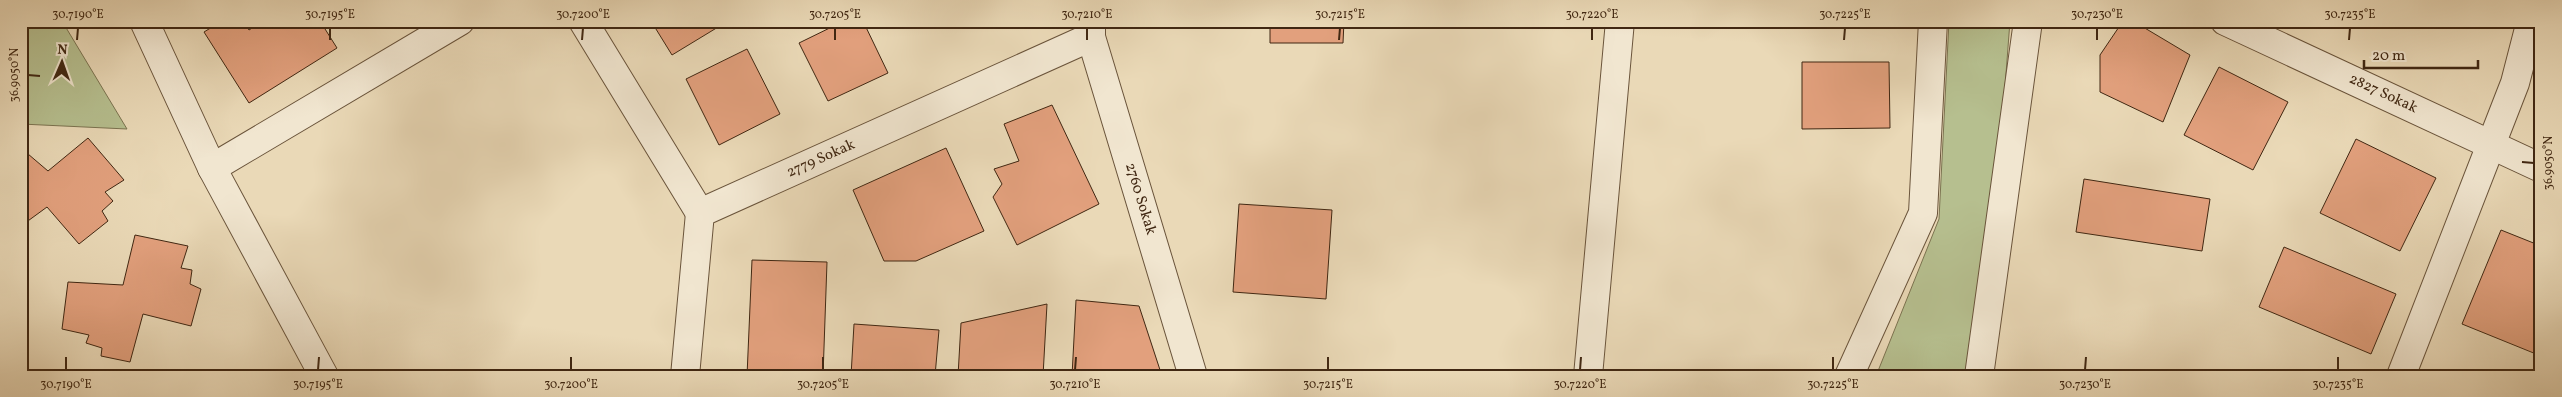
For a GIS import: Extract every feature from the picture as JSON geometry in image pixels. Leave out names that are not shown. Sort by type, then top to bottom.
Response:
[{"type":"street","points":[[144,21],[212,168],[324,376]]},
{"type":"street","points":[[212,168],[460,21]]},
{"type":"street","points":[[583,21],[700,213],[686,376]]},
{"type":"street","points":[[1588,376],[1620,21]]},
{"type":"street","points":[[1849,376],[1923,213],[1933,21]]},
{"type":"street","points":[[1979,376],[2028,21]]},
{"type":"street","name":"2827 Sokak","points":[[2225,21],[2541,168]]},
{"type":"street","points":[[2401,376],[2515,83],[2531,21]]},
{"type":"street","name":"2779 Sokak","points":[[700,213],[1091,29]]},
{"type":"street","name":"2760 Sokak","points":[[1091,29],[1193,376]]},
{"type":"green space","points":[[21,21],[62,21],[127,129],[21,124]]},
{"type":"green space","points":[[1949,21],[2010,21],[1998,179],[1967,376],[1876,376],[1939,219]]},
{"type":"building","points":[[222,21],[243,21],[249,30],[263,21],[320,21],[337,48],[249,103],[204,32]]},
{"type":"building","points":[[651,21],[728,21],[672,55]]},
{"type":"building","points":[[844,21],[863,21],[888,73],[828,101],[799,43]]},
{"type":"building","points":[[1270,21],[1344,21],[1343,43],[1270,43]]},
{"type":"building","points":[[2123,21],[2133,21],[2190,55],[2163,122],[2100,92],[2100,55]]},
{"type":"building","points":[[747,49],[780,114],[719,145],[686,79]]},
{"type":"building","points":[[1802,62],[1889,62],[1890,128],[1802,129]]},
{"type":"building","points":[[2219,67],[2288,102],[2253,170],[2184,135]]},
{"type":"building","points":[[1052,105],[1099,204],[1017,245],[993,197],[1002,184],[994,169],[1019,161],[1004,124]]},
{"type":"building","points":[[88,138],[124,180],[105,192],[113,201],[102,211],[108,221],[79,244],[47,207],[21,226],[21,148],[48,171]]},
{"type":"building","points":[[2356,139],[2436,178],[2400,251],[2320,213]]},
{"type":"building","points":[[946,148],[984,231],[916,261],[884,261],[853,190]]},
{"type":"building","points":[[2084,179],[2210,199],[2202,251],[2076,232]]},
{"type":"building","points":[[1239,204],[1332,210],[1326,299],[1233,292]]},
{"type":"building","points":[[2501,230],[2541,246],[2541,356],[2462,324]]},
{"type":"building","points":[[135,235],[188,246],[181,268],[192,270],[190,284],[201,289],[191,326],[143,314],[130,362],[101,356],[102,348],[86,343],[89,335],[62,329],[68,282],[123,285]]},
{"type":"building","points":[[2284,247],[2396,294],[2371,354],[2259,307]]},
{"type":"building","points":[[752,260],[827,262],[823,376],[747,376]]},
{"type":"building","points":[[1076,300],[1139,306],[1162,376],[1072,376]]},
{"type":"building","points":[[1047,304],[1043,376],[958,376],[961,323]]},
{"type":"building","points":[[854,324],[939,330],[935,376],[851,376]]}]
